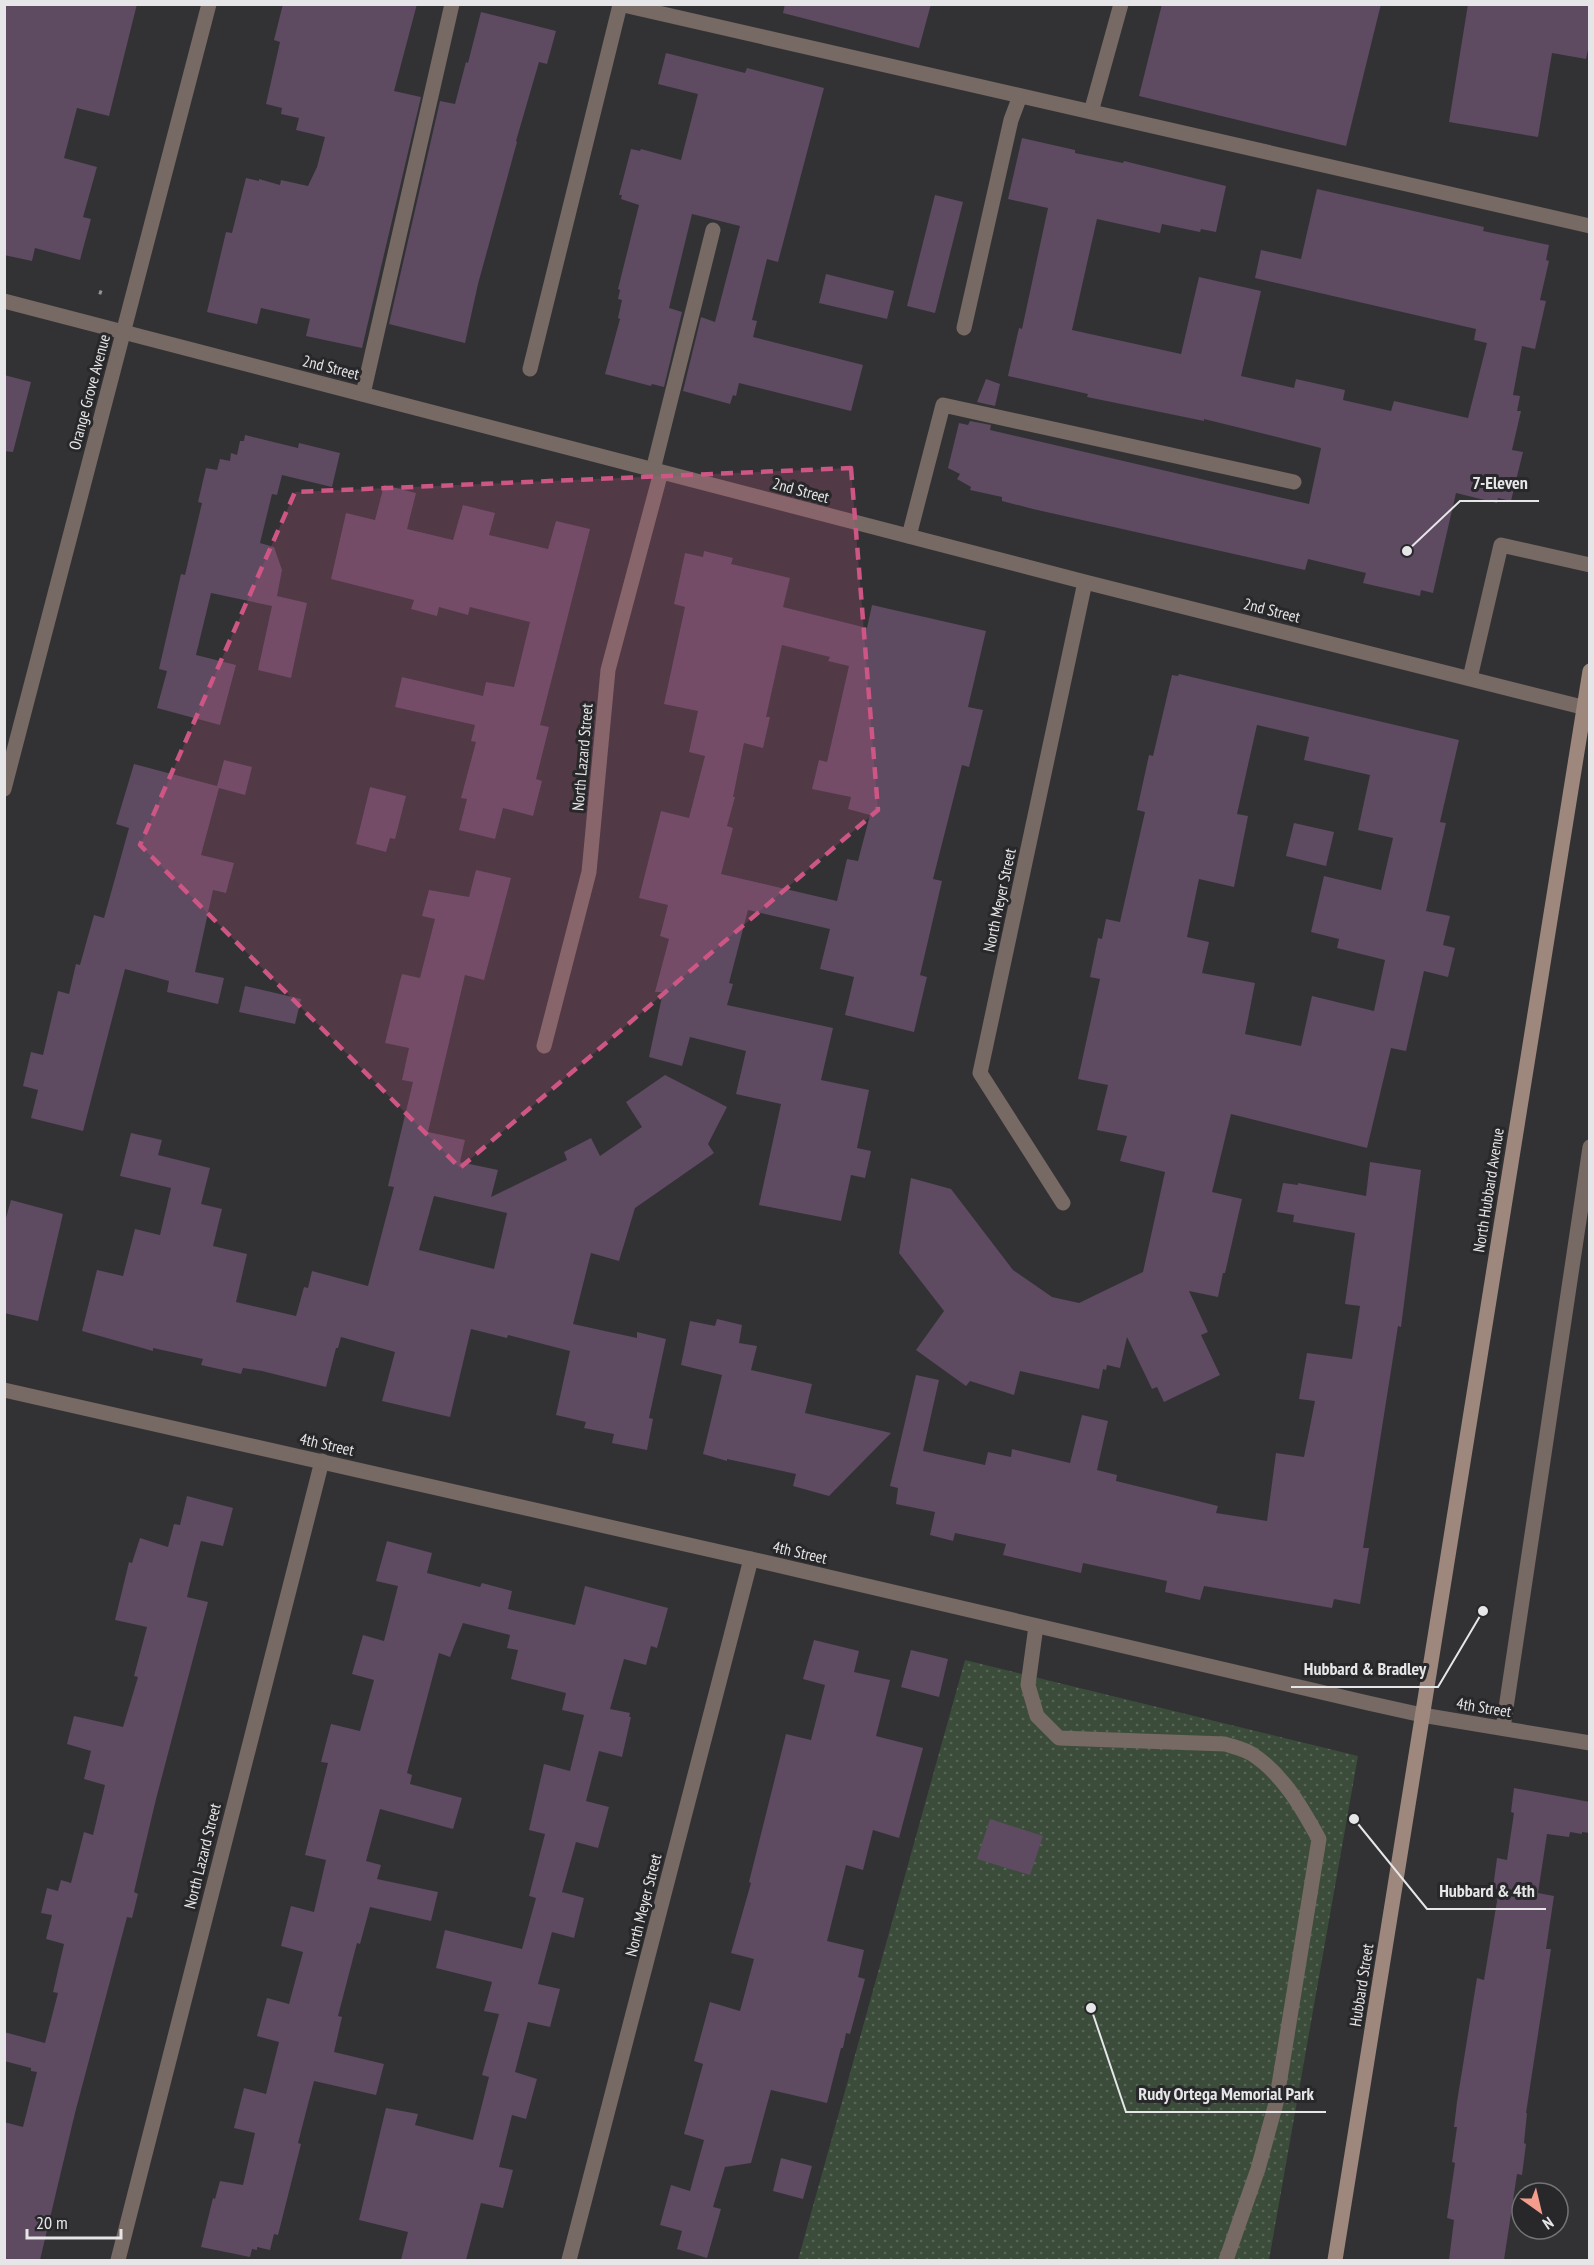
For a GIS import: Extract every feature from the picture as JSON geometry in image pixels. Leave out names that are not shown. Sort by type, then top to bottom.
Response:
[{"type":"main road","name":"North Hubbard Avenue","points":[[1422,1715],[1586,708],[1590,671]]},
{"type":"main road","name":"Hubbard Street","points":[[1335,2260],[1422,1715]]},
{"type":"street","name":"Orange Grove Avenue","points":[[4,789],[209,4]]},
{"type":"street","points":[[363,394],[452,4]]},
{"type":"street","points":[[1091,112],[1121,4]]},
{"type":"street","points":[[530,369],[619,5],[1590,226]]},
{"type":"street","points":[[964,328],[1011,120],[1020,96]]},
{"type":"street","name":"North Lazard Street","points":[[544,1046],[589,872],[608,670],[713,230]]},
{"type":"street","name":"2nd Street","points":[[4,301],[1085,582],[1586,708]]},
{"type":"street","points":[[909,536],[943,405],[1294,482]]},
{"type":"street","points":[[1470,678],[1502,544],[1590,565]]},
{"type":"street","name":"North Meyer Street","points":[[1063,1203],[980,1073],[1085,582]]},
{"type":"street","points":[[1503,1728],[1590,1147]]},
{"type":"street","name":"4th Street","points":[[4,1390],[751,1559],[1422,1715],[1590,1743]]},
{"type":"street","name":"North Lazard Street","points":[[118,2260],[322,1461]]},
{"type":"street","name":"North Meyer Street","points":[[570,2260],[751,1559]]},
{"type":"street","points":[[1036,1626],[1028,1685],[1036,1716],[1059,1738],[1225,1744],[1250,1753],[1272,1769],[1303,1810],[1319,1839],[1276,2103],[1258,2169],[1226,2260]]},
{"type":"path","points":[[99,292],[105,294]]},
{"type":"highlighted area","points":[[851,468],[878,810],[460,1168],[140,845],[295,492]]},
{"type":"green space","points":[[965,1660],[1358,1756],[1269,2260],[798,2260]]},
{"type":"building","points":[[4,4],[137,4],[109,116],[77,108],[64,158],[97,167],[83,217],[91,219],[80,260],[35,248],[32,261],[4,255]]},
{"type":"building","points":[[283,4],[417,4],[394,91],[421,97],[362,348],[306,336],[310,319],[261,308],[257,324],[207,312],[226,232],[232,233],[246,178],[280,185],[281,180],[308,186],[317,167],[325,137],[296,130],[299,118],[281,114],[282,108],[266,104],[280,42],[274,40]]},
{"type":"building","points":[[785,4],[931,4],[919,48],[783,13]]},
{"type":"building","points":[[1162,4],[1381,4],[1346,146],[1139,96]]},
{"type":"building","points":[[1468,4],[1590,4],[1590,40],[1586,59],[1552,53],[1538,137],[1449,122]]},
{"type":"building","points":[[481,12],[556,31],[547,64],[539,62],[478,284],[465,343],[389,324],[440,101],[455,104]]},
{"type":"building","points":[[666,53],[745,73],[747,68],[824,88],[778,262],[767,259],[752,320],[757,321],[753,337],[863,365],[851,411],[739,383],[736,396],[733,395],[730,404],[683,391],[701,317],[715,322],[740,226],[692,214],[669,308],[682,312],[664,387],[652,384],[651,386],[605,374],[620,319],[618,318],[622,300],[618,299],[620,290],[618,289],[639,205],[621,199],[622,195],[619,195],[631,149],[640,151],[641,149],[681,160],[698,94],[658,84]]},
{"type":"building","points":[[1022,138],[1075,150],[1075,153],[1123,163],[1124,161],[1226,186],[1216,232],[1201,229],[1200,232],[1162,224],[1160,233],[1097,219],[1072,330],[1181,354],[1199,277],[1261,291],[1241,376],[1294,388],[1296,379],[1345,390],[1343,400],[1391,411],[1394,401],[1468,418],[1487,343],[1474,340],[1476,329],[1255,278],[1261,250],[1301,259],[1317,189],[1484,227],[1483,231],[1549,245],[1546,260],[1549,261],[1540,300],[1546,301],[1535,349],[1522,346],[1513,395],[1520,396],[1517,411],[1521,411],[1512,450],[1523,452],[1511,501],[1498,498],[1497,503],[1456,493],[1433,593],[1421,590],[1420,596],[1363,583],[1366,573],[1308,559],[1305,570],[1033,509],[1002,501],[1002,497],[970,490],[971,487],[957,479],[960,474],[948,468],[959,423],[968,425],[970,421],[991,425],[990,430],[1309,504],[1321,448],[1204,419],[1204,421],[1087,397],[1088,394],[1008,376],[1019,328],[1022,329],[1048,208],[1008,199]]},
{"type":"building","points":[[935,195],[963,202],[935,313],[907,306]]},
{"type":"building","points":[[826,274],[894,291],[887,319],[819,303]]},
{"type":"building","points":[[4,375],[31,382],[13,452],[4,451]]},
{"type":"building","points":[[986,379],[1000,384],[995,406],[977,402]]},
{"type":"building","points":[[245,435],[298,448],[299,443],[340,453],[332,487],[282,475],[277,495],[272,494],[260,543],[274,547],[282,570],[277,596],[307,603],[291,678],[258,670],[272,606],[211,593],[196,655],[236,665],[220,725],[157,708],[167,671],[159,669],[181,574],[185,575],[202,503],[198,502],[206,468],[217,470],[220,459],[230,461],[231,453],[237,455],[240,441],[244,441]]},
{"type":"building","points":[[384,485],[416,493],[407,529],[453,540],[463,505],[495,513],[489,535],[548,549],[556,521],[590,529],[540,725],[549,727],[536,779],[542,781],[533,816],[503,808],[495,839],[459,830],[467,799],[461,798],[476,742],[471,741],[475,725],[395,707],[402,677],[483,696],[486,682],[514,687],[530,622],[470,607],[468,615],[439,607],[437,616],[411,609],[414,600],[331,579],[346,513],[375,520]]},
{"type":"building","points":[[704,551],[733,558],[731,564],[790,578],[783,607],[867,628],[872,605],[986,631],[968,707],[983,710],[969,767],[962,765],[933,879],[942,881],[920,975],[927,977],[914,1032],[845,1015],[854,977],[820,969],[830,929],[748,910],[729,983],[733,984],[727,1005],[833,1028],[821,1080],[869,1090],[857,1148],[871,1151],[865,1178],[851,1175],[841,1221],[759,1205],[781,1104],[736,1094],[746,1051],[690,1037],[682,1066],[649,1057],[663,992],[655,992],[669,939],[660,936],[668,905],[639,898],[661,811],[689,818],[705,756],[689,752],[698,711],[664,704],[685,607],[674,604],[685,553],[703,557]],"holes":[[[782,645],[830,657],[828,661],[849,666],[827,762],[819,760],[812,789],[851,797],[848,809],[870,815],[858,861],[847,859],[837,901],[721,874],[733,828],[727,826],[735,797],[733,797],[744,743],[763,748],[770,717],[766,717]]]},
{"type":"building","points":[[1179,674],[1459,740],[1440,822],[1446,823],[1426,911],[1450,916],[1443,945],[1455,948],[1448,977],[1424,971],[1406,1051],[1391,1048],[1367,1148],[1231,1114],[1212,1192],[1242,1199],[1225,1273],[1223,1273],[1218,1297],[1189,1291],[1208,1332],[1201,1335],[1220,1375],[1164,1402],[1157,1387],[1152,1389],[1127,1337],[1120,1368],[1107,1365],[1106,1370],[1103,1369],[1099,1389],[1020,1371],[1014,1395],[970,1381],[966,1386],[916,1350],[944,1311],[899,1253],[911,1178],[951,1189],[1013,1270],[1052,1297],[1079,1303],[1143,1272],[1165,1172],[1120,1161],[1127,1136],[1097,1130],[1108,1085],[1078,1079],[1100,979],[1090,977],[1098,938],[1102,939],[1106,919],[1120,922],[1145,812],[1137,810],[1149,755],[1153,756],[1172,675],[1178,676]],"holes":[[[1257,725],[1309,737],[1304,760],[1370,775],[1358,830],[1393,838],[1381,890],[1324,876],[1311,932],[1339,939],[1337,948],[1385,960],[1374,1011],[1312,996],[1301,1046],[1245,1034],[1255,983],[1202,973],[1209,942],[1187,937],[1199,879],[1234,887],[1248,816],[1237,814]]]},
{"type":"building","points":[[224,760],[252,767],[245,795],[219,788],[201,855],[234,863],[226,893],[213,890],[195,972],[224,978],[218,1004],[167,992],[169,981],[125,969],[83,1131],[31,1118],[38,1090],[23,1086],[31,1052],[43,1055],[58,991],[69,994],[76,964],[80,965],[94,915],[104,918],[129,828],[116,824],[134,764],[217,786]]},
{"type":"building","points":[[370,787],[406,796],[395,839],[390,838],[386,852],[356,844]]},
{"type":"building","points":[[1294,823],[1334,832],[1326,866],[1286,856]]},
{"type":"building","points":[[476,870],[511,878],[484,980],[465,975],[428,1132],[465,1140],[460,1162],[498,1170],[491,1197],[567,1160],[564,1152],[591,1138],[600,1156],[642,1127],[626,1102],[665,1075],[727,1107],[708,1144],[714,1153],[635,1208],[619,1261],[591,1253],[573,1324],[637,1338],[637,1332],[666,1339],[649,1418],[653,1419],[647,1450],[612,1443],[614,1434],[584,1428],[586,1422],[556,1415],[570,1351],[508,1335],[507,1338],[471,1329],[450,1417],[382,1401],[395,1352],[341,1337],[326,1387],[262,1371],[243,1368],[241,1374],[201,1365],[203,1359],[153,1348],[153,1351],[82,1331],[97,1270],[123,1276],[135,1229],[160,1235],[171,1188],[120,1176],[131,1133],[162,1140],[158,1155],[210,1168],[201,1204],[222,1209],[213,1246],[247,1254],[236,1302],[296,1316],[304,1287],[308,1288],[312,1271],[368,1286],[394,1187],[388,1186],[413,1082],[402,1080],[409,1048],[385,1043],[400,981],[402,974],[420,978],[435,919],[422,916],[429,890],[469,897]],"holes":[[[434,1196],[507,1213],[494,1269],[419,1250]]]},
{"type":"building","points":[[245,986],[301,999],[295,1024],[239,1012]]},
{"type":"building","points":[[1370,1162],[1421,1170],[1401,1327],[1398,1326],[1363,1548],[1369,1548],[1360,1604],[1334,1599],[1332,1608],[1204,1586],[1200,1600],[1165,1592],[1167,1581],[1083,1563],[1081,1573],[1003,1555],[1006,1544],[955,1533],[953,1541],[930,1535],[935,1512],[896,1504],[898,1488],[890,1486],[916,1375],[939,1380],[923,1451],[985,1465],[988,1452],[1011,1457],[1012,1449],[1070,1463],[1082,1415],[1108,1421],[1097,1470],[1117,1475],[1116,1481],[1218,1506],[1216,1513],[1267,1521],[1276,1453],[1304,1457],[1315,1401],[1299,1399],[1307,1353],[1352,1359],[1360,1306],[1345,1304],[1355,1233],[1293,1222],[1294,1215],[1277,1212],[1283,1183],[1298,1185],[1298,1183],[1366,1196]]},
{"type":"building","points":[[11,1200],[63,1214],[38,1321],[4,1313],[4,1225]]},
{"type":"building","points":[[717,1319],[742,1325],[739,1343],[757,1346],[751,1370],[812,1384],[805,1413],[891,1433],[829,1496],[793,1486],[796,1474],[703,1454],[722,1375],[681,1365],[690,1321],[715,1326]]},
{"type":"building","points":[[187,1496],[233,1508],[223,1546],[201,1541],[193,1572],[187,1597],[208,1602],[156,1799],[134,1892],[138,1894],[132,1918],[127,1917],[75,2113],[40,2260],[4,2260],[4,2122],[23,2127],[37,2072],[31,2071],[31,2068],[4,2061],[4,2032],[45,2043],[58,1993],[53,1992],[64,1944],[46,1939],[52,1915],[41,1913],[47,1888],[58,1891],[61,1880],[71,1883],[84,1832],[93,1835],[105,1785],[84,1779],[91,1751],[67,1744],[74,1716],[123,1727],[138,1677],[134,1676],[147,1627],[115,1620],[129,1562],[132,1563],[140,1538],[168,1547],[174,1524],[180,1525]]},
{"type":"building","points":[[387,1541],[432,1553],[427,1573],[480,1587],[482,1583],[512,1591],[508,1609],[575,1625],[585,1586],[668,1608],[657,1648],[651,1646],[646,1665],[624,1659],[610,1709],[630,1713],[629,1717],[631,1717],[622,1757],[599,1751],[586,1801],[609,1807],[598,1848],[576,1842],[562,1892],[584,1898],[574,1938],[552,1932],[538,1984],[560,1989],[550,2027],[528,2022],[515,2072],[537,2079],[526,2119],[512,2115],[499,2167],[513,2170],[503,2208],[481,2203],[466,2260],[401,2260],[408,2232],[359,2220],[386,2108],[418,2114],[415,2125],[473,2140],[489,2077],[482,2075],[499,2014],[484,2011],[492,1982],[436,1968],[445,1930],[522,1949],[536,1898],[529,1896],[545,1834],[529,1830],[544,1764],[570,1771],[584,1715],[562,1710],[566,1693],[511,1679],[518,1650],[507,1648],[510,1635],[463,1623],[450,1657],[439,1653],[407,1773],[412,1775],[410,1784],[462,1798],[453,1829],[380,1809],[366,1861],[381,1865],[377,1879],[438,1892],[431,1921],[370,1907],[360,1944],[357,1943],[338,2016],[342,2017],[334,2052],[384,2064],[376,2095],[314,2081],[278,2235],[274,2234],[270,2250],[257,2247],[257,2250],[252,2249],[250,2257],[201,2247],[213,2198],[215,2199],[220,2181],[243,2185],[255,2133],[234,2128],[244,2088],[266,2094],[279,2042],[257,2036],[267,1998],[289,2004],[303,1952],[281,1946],[291,1906],[314,1912],[326,1860],[305,1855],[328,1763],[321,1762],[331,1724],[360,1731],[374,1680],[352,1674],[363,1635],[384,1641],[398,1586],[376,1581]]},
{"type":"building","points":[[814,1640],[859,1651],[854,1672],[890,1680],[876,1736],[923,1748],[899,1838],[873,1830],[863,1870],[846,1865],[827,1941],[864,1950],[858,1977],[865,1979],[850,2034],[846,2033],[843,2048],[841,2048],[827,2103],[771,2090],[751,2163],[725,2167],[713,2207],[721,2209],[707,2258],[677,2249],[682,2231],[660,2225],[671,2185],[690,2191],[704,2140],[684,2134],[703,2064],[694,2061],[710,2002],[740,2011],[754,1959],[731,1953],[751,1883],[749,1882],[786,1734],[811,1740],[825,1685],[803,1679]]},
{"type":"building","points":[[911,1650],[948,1659],[939,1697],[901,1687]]},
{"type":"building","points":[[1514,1788],[1590,1802],[1590,1833],[1570,1832],[1569,1837],[1547,1834],[1538,1893],[1554,1896],[1546,1949],[1551,1949],[1526,2113],[1524,2143],[1526,2144],[1522,2175],[1517,2174],[1516,2181],[1510,2181],[1510,2220],[1504,2260],[1449,2260],[1454,2220],[1447,2218],[1455,2163],[1452,2162],[1457,2127],[1454,2127],[1457,2102],[1477,1978],[1484,1980],[1499,1889],[1493,1888],[1497,1858],[1507,1860],[1514,1813],[1511,1812]]},
{"type":"building","points":[[990,1819],[1043,1836],[1030,1875],[977,1859]]},
{"type":"building","points":[[781,2158],[812,2166],[803,2199],[773,2191]]},
{"type":"place","name":"7-Eleven","points":[[1407,551]]},
{"type":"place","name":"Hubbard & Bradley","points":[[1483,1611]]},
{"type":"place","name":"Hubbard & 4th","points":[[1354,1819]]},
{"type":"place","name":"Rudy Ortega Memorial Park","points":[[1091,2008]]}]
